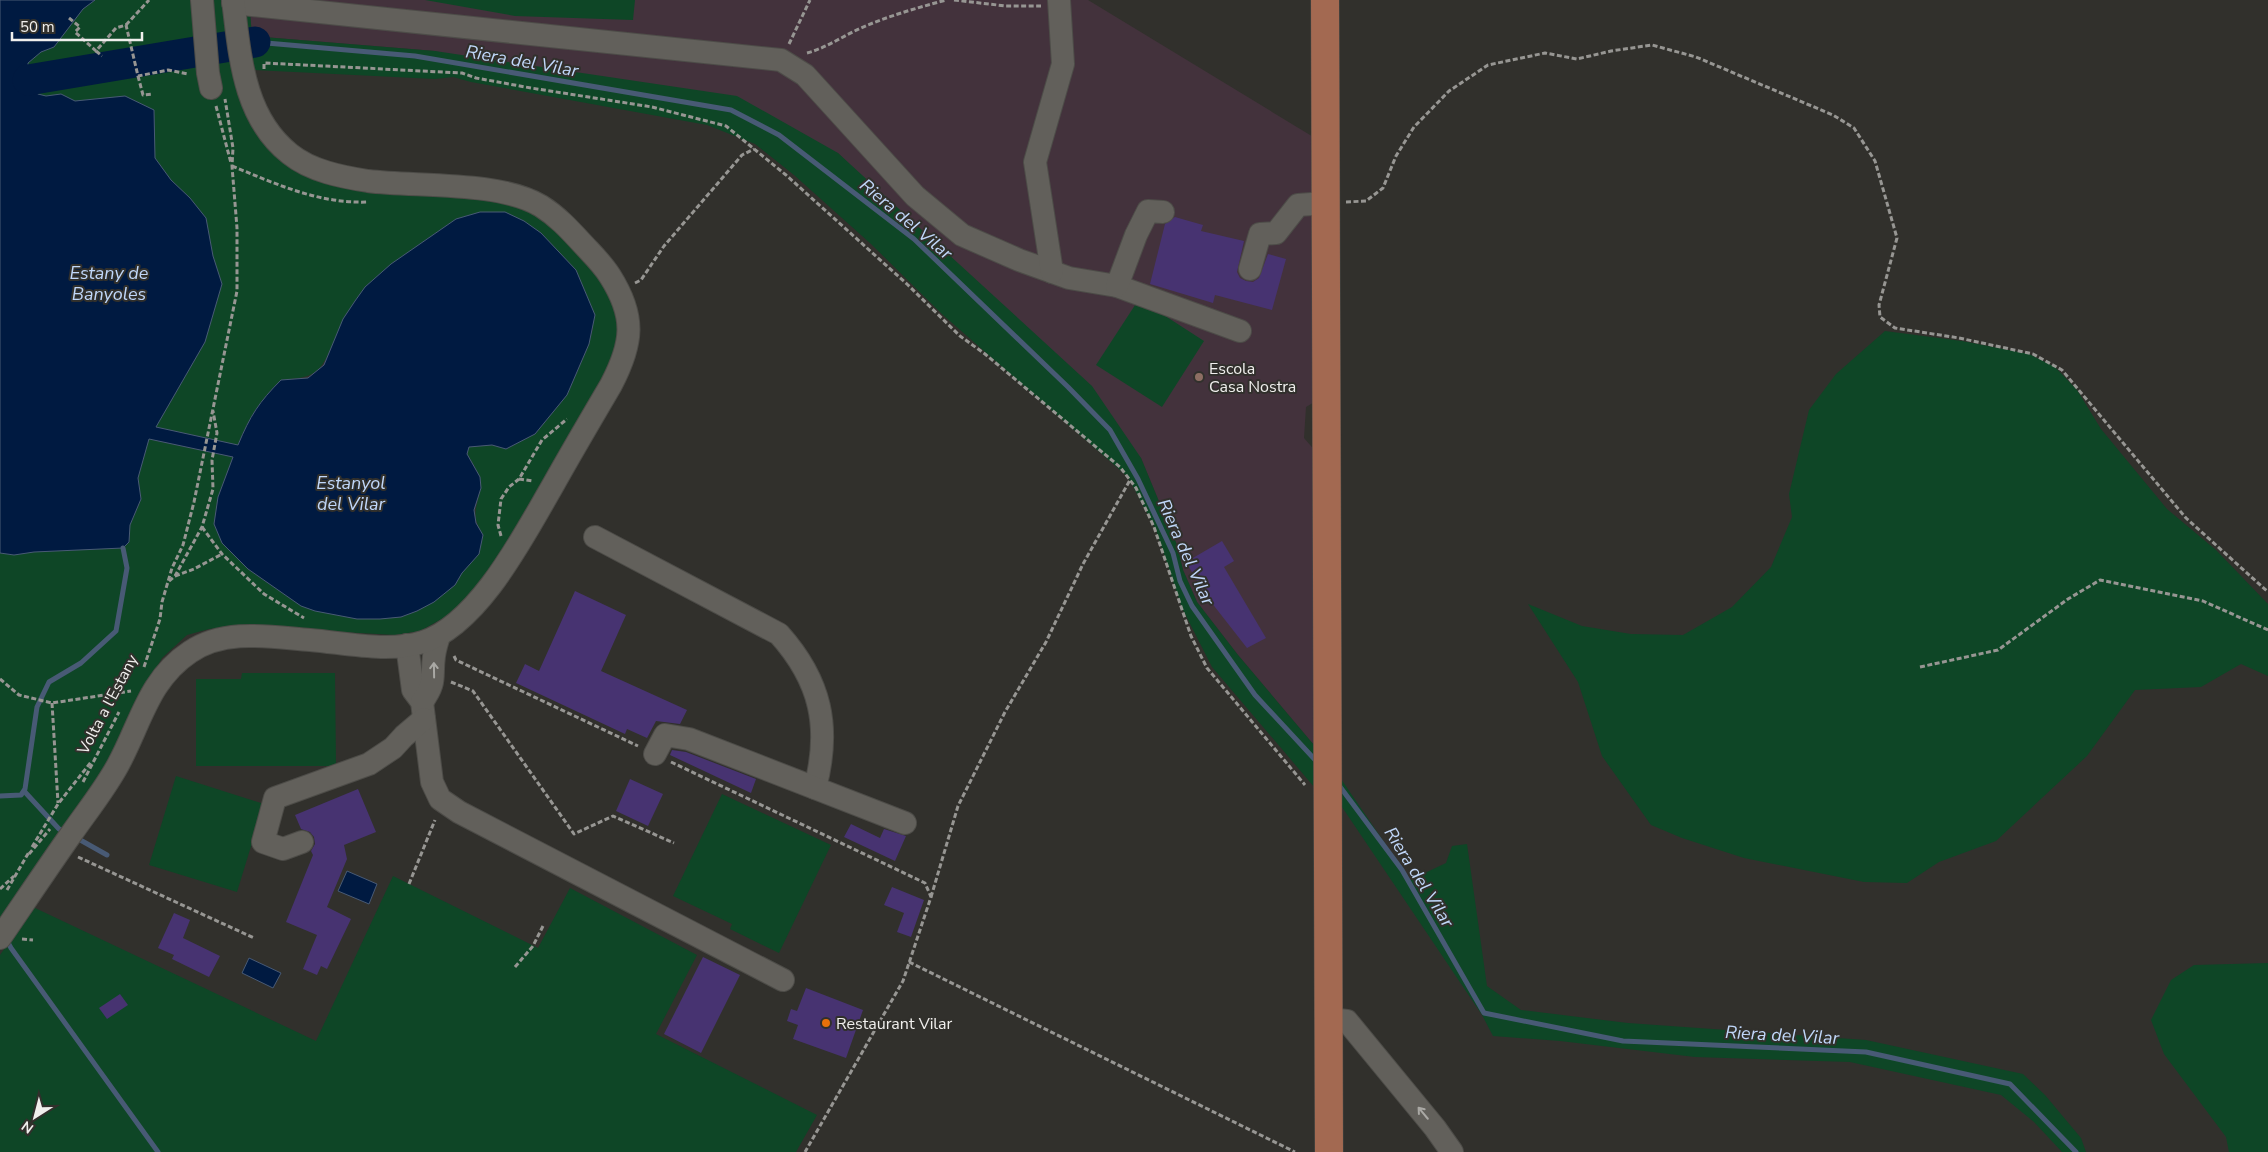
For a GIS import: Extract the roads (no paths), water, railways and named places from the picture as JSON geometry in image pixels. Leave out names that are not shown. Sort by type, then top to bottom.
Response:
[{"type":"main road","points":[[1325,0],[1329,1152]]},
{"type":"street","points":[[202,0],[215,84]]},
{"type":"street","points":[[1052,272],[1036,162],[1063,64],[1059,3]]},
{"type":"street","points":[[0,938],[54,840],[119,764],[148,699],[168,672],[189,653],[202,644],[225,638],[262,636],[385,646],[407,645],[438,636],[465,615],[488,588],[515,551],[621,366],[629,339],[628,316],[620,292],[606,269],[563,223],[541,206],[510,193],[489,189],[398,184],[353,179],[305,165],[282,147],[256,115],[250,101],[234,8],[782,60],[805,75],[915,196],[962,236],[1069,278],[1117,286],[1240,331]]},
{"type":"street","points":[[1250,269],[1260,234],[1276,233],[1298,205],[1326,203]]},
{"type":"street","points":[[1117,286],[1136,235],[1148,211],[1163,212]]},
{"type":"street","points":[[595,537],[779,634],[793,650],[808,673],[815,693],[823,730],[822,760],[815,788]]},
{"type":"street","points":[[302,842],[284,849],[263,842],[275,798],[369,764],[394,748],[423,710],[434,680],[434,656],[438,636]]},
{"type":"street","points":[[407,645],[413,690],[423,710],[432,782],[440,799],[460,812],[783,980]]},
{"type":"street","points":[[655,754],[665,734],[689,739],[905,823]]},
{"type":"street","points":[[1329,1019],[1347,1021],[1436,1128],[1452,1152]]},
{"type":"water","points":[[0,0],[95,0],[83,9],[54,47],[41,52],[28,63],[30,88],[38,94],[46,96],[61,94],[75,101],[125,96],[154,110],[155,158],[171,180],[190,198],[206,218],[213,256],[222,284],[205,342],[156,427],[238,445],[256,410],[281,380],[308,378],[324,365],[343,319],[365,287],[391,264],[456,219],[480,212],[505,212],[524,221],[541,233],[576,270],[595,315],[589,344],[567,395],[535,434],[506,449],[492,445],[469,447],[467,454],[480,477],[481,488],[474,510],[476,523],[483,535],[479,554],[462,573],[455,585],[434,602],[401,617],[380,619],[357,619],[315,611],[301,606],[248,569],[222,543],[214,524],[218,497],[233,457],[149,439],[138,478],[141,499],[130,525],[129,542],[123,548],[34,552],[14,555],[0,553]]},
{"type":"water","points":[[347,871],[377,884],[369,904],[338,891]]},
{"type":"water","points":[[249,958],[281,973],[273,988],[242,973]]},
{"type":"waterway","name":"Riera del Vilar","points":[[255,42],[415,56],[731,110],[779,135],[914,239],[1110,430],[1138,479],[1173,553],[1180,581],[1192,606],[1255,695],[1318,763]]},
{"type":"waterway","points":[[28,80],[255,42]]},
{"type":"waterway","points":[[0,796],[21,795],[25,789],[37,707],[49,682],[81,663],[116,631],[127,568],[123,548]]},
{"type":"waterway","name":"Riera del Vilar","points":[[1338,784],[1402,870],[1484,1013],[1623,1041],[1866,1052],[2010,1084],[2076,1152]]},
{"type":"waterway","points":[[24,791],[59,829],[65,832]]},
{"type":"waterway","points":[[75,837],[107,855]]},
{"type":"waterway","points":[[6,939],[158,1152]]},
{"type":"place","name":"Escola Casa Nostra","points":[[1199,377]]},
{"type":"place","name":"Restaurant Vilar","points":[[826,1023]]},
{"type":"water label","name":"Estany de Banyoles","points":[[109,283]]},
{"type":"water label","name":"Estanyol del Vilar","points":[[351,493]]}]
